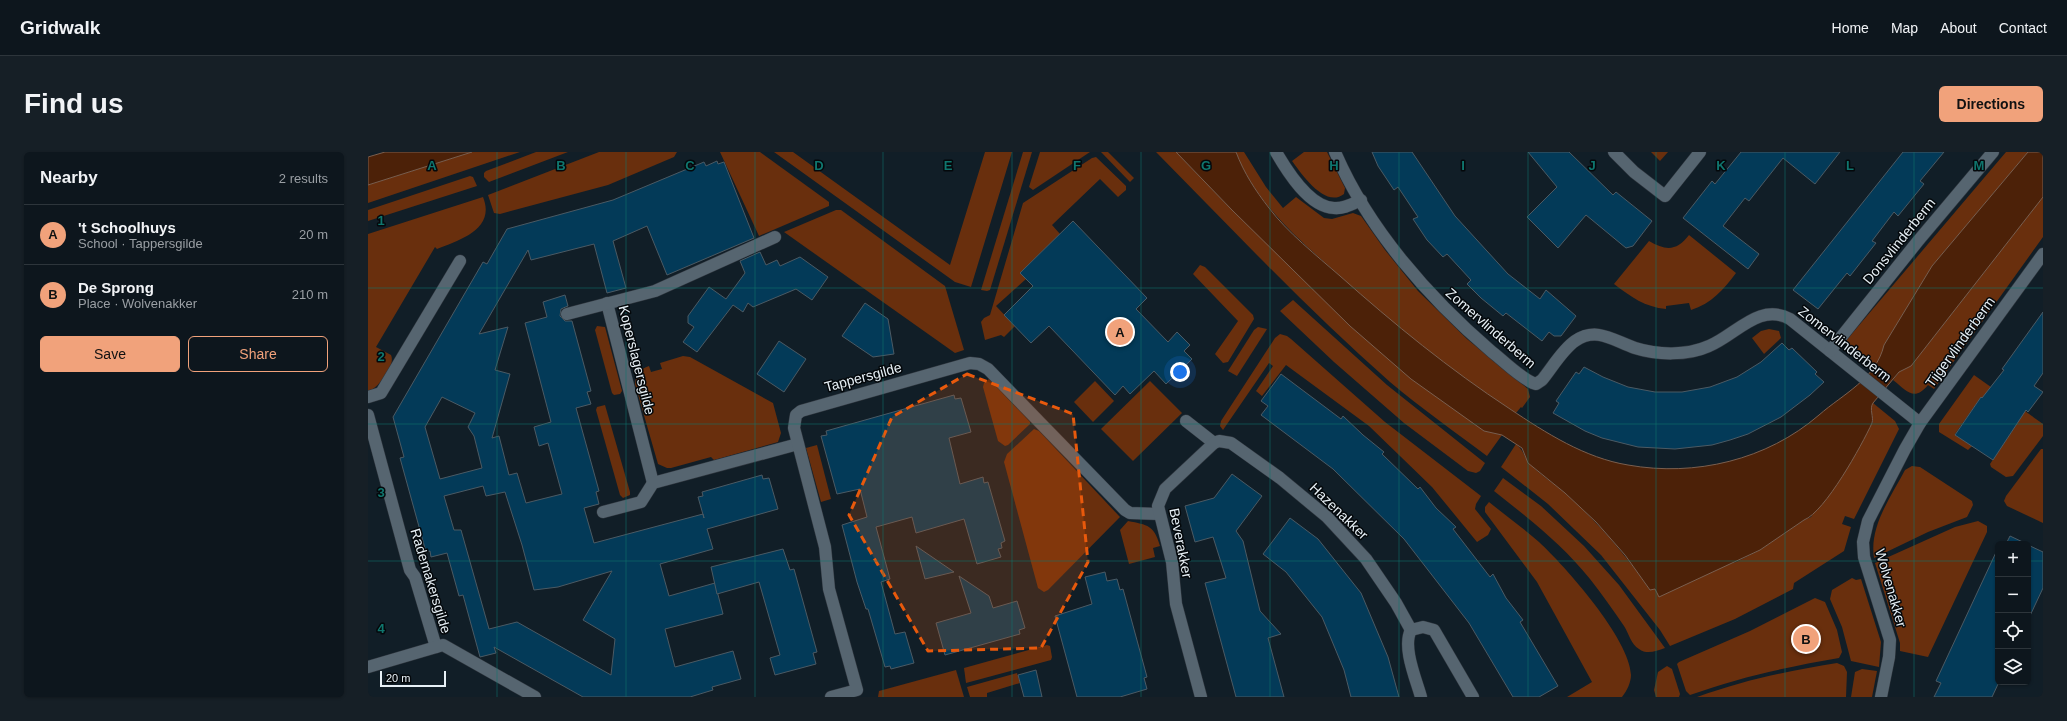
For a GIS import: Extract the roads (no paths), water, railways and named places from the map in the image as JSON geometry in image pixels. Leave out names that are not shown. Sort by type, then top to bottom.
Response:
[{"type":"street","points":[[1276,152],[1298,184],[1317,202],[1334,208],[1343,208],[1361,200]]},
{"type":"street","name":"Zomervlinderberm","points":[[1335,152],[1361,200],[1398,254],[1432,295],[1486,347],[1523,377],[1536,384],[1542,380],[1570,344],[1584,336],[1601,334],[1646,350],[1667,353],[1680,352],[1708,347],[1730,335],[1751,319],[1766,314],[1781,315],[1790,319],[1920,423]]},
{"type":"street","points":[[1614,152],[1634,172],[1665,196],[1700,152]]},
{"type":"street","name":"Donsvlinderberm","points":[[1830,351],[1923,235],[1993,152]]},
{"type":"street","name":"Koperslagersgilde","points":[[652,483],[607,304],[655,291],[775,237]]},
{"type":"street","name":"Tijgervlinderberm","points":[[1905,449],[1920,423],[2043,254]]},
{"type":"street","points":[[368,397],[381,393],[460,261]]},
{"type":"street","points":[[567,314],[607,304]]},
{"type":"street","name":"Tappersgilde","points":[[831,697],[857,690],[829,589],[826,547],[798,444],[794,422],[796,416],[801,411],[975,363],[988,369],[1125,510],[1136,514],[1159,514]]},
{"type":"street","name":"Rademakersgilde","points":[[368,416],[410,570],[415,577],[436,647],[443,645],[535,697]]},
{"type":"street","points":[[1186,421],[1217,442]]},
{"type":"street","name":"Beverakker","points":[[1201,697],[1176,604],[1172,562],[1159,514],[1160,500],[1165,489],[1217,442]]},
{"type":"street","name":"Hazenakker","points":[[1217,442],[1231,443],[1280,478],[1327,517],[1366,559],[1396,603],[1411,630]]},
{"type":"street","points":[[603,512],[641,502],[652,483],[798,444]]},
{"type":"street","name":"Wolvenakker","points":[[1881,697],[1889,657],[1890,640],[1866,566],[1863,542],[1864,532],[1872,510],[1905,449]]},
{"type":"street","points":[[1421,697],[1408,648],[1407,638],[1411,630],[1423,627],[1434,630],[1473,697]]},
{"type":"street","points":[[368,667],[436,647]]},
{"type":"place","name":"'t Schoolhuys","points":[[1120,332]]},
{"type":"place","name":"De Sprong","points":[[1806,639]]}]
